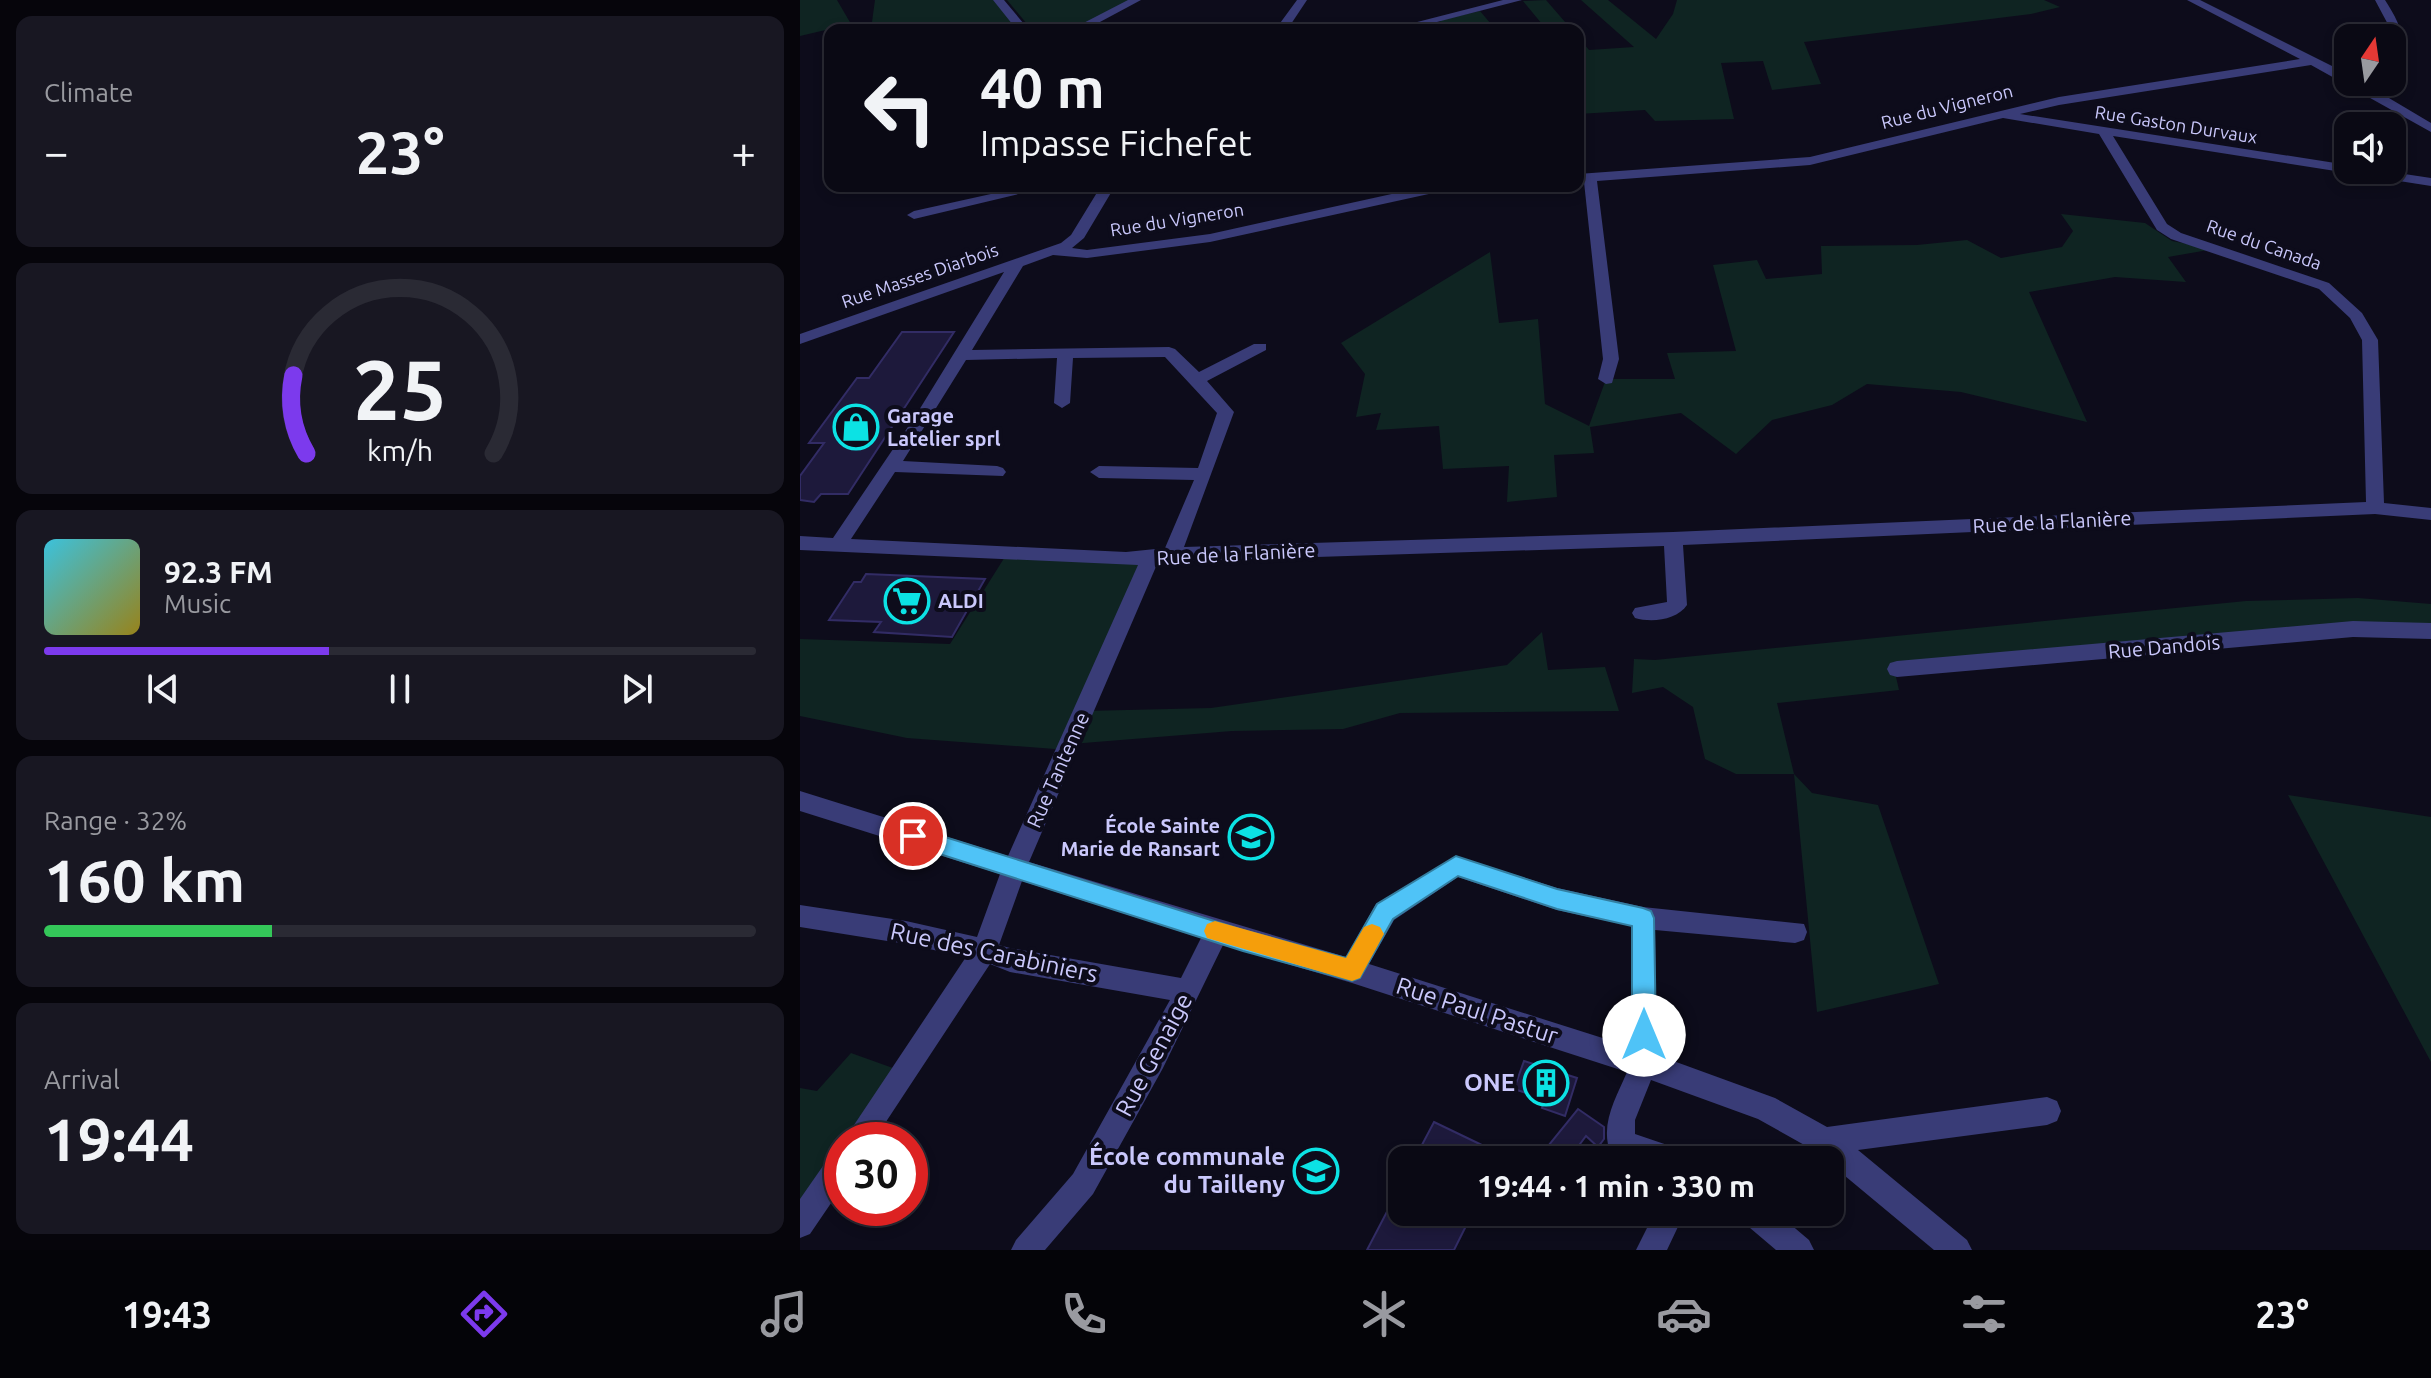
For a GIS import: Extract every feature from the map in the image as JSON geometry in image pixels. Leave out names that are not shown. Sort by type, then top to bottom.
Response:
[{"type":"street","points":[[998,0],[1018,24]]},
{"type":"street","points":[[1120,0],[1087,16],[1090,23],[1136,0]]},
{"type":"street","points":[[1285,24],[1302,0]]},
{"type":"street","points":[[1417,24],[1517,0]]},
{"type":"street","points":[[2192,0],[2334,72]]},
{"type":"street","points":[[2380,0],[2394,24]]},
{"type":"street","name":"Rue du Vigneron","points":[[1606,379],[1611,359],[1584,178],[1810,161],[2059,101],[2313,61]]},
{"type":"street","points":[[2388,96],[2431,128]]},
{"type":"street","name":"Rue Gaston Durvaux","points":[[1998,115],[2334,168]]},
{"type":"street","name":"Rue du Canada","points":[[2104,132],[2162,227],[2176,236],[2324,286],[2346,301],[2360,318],[2370,340],[2375,508]]},
{"type":"street","name":"Rue Gaston Durvaux","points":[[2406,178],[2431,182]]},
{"type":"street","points":[[914,215],[1018,192]]},
{"type":"street","points":[[1053,251],[1077,238],[1104,192]]},
{"type":"street","name":"Rue du Vigneron","points":[[1053,251],[1087,254],[1210,238],[1420,192]]},
{"type":"street","name":"Rue Masses Diarbois","points":[[800,339],[1053,251]]},
{"type":"street","points":[[839,543],[1017,264]]},
{"type":"street","points":[[960,355],[1169,352],[1197,380],[1260,347]]},
{"type":"street","points":[[1062,403],[1065,355]]},
{"type":"street","name":"Rue Tantenne","points":[[870,1122],[985,950],[1015,867],[1161,556],[1205,474],[1226,412],[1197,380]]},
{"type":"street","points":[[890,466],[997,472]]},
{"type":"street","points":[[1099,472],[1205,474]]},
{"type":"street","name":"Rue de la Flanière","points":[[800,543],[1161,556],[1673,539],[2375,508],[2431,514]]},
{"type":"street","points":[[1642,613],[1668,611],[1677,605],[1673,539]]},
{"type":"street","name":"Rue Dandois","points":[[1897,669],[2353,629],[2430,632]]},
{"type":"street","name":"Rue Paul Pastur","points":[[800,801],[1217,932],[1352,971],[1644,1064],[1765,1108],[1825,1141],[1957,1250]]},
{"type":"street","points":[[1352,971],[1385,912],[1456,866],[1557,899],[1643,918],[1795,932]]},
{"type":"street","name":"Rue des Carabiniers","points":[[800,916],[922,936],[985,950],[1010,960],[1188,991]]},
{"type":"street","points":[[1627,1146],[1621,1144],[1621,1120],[1644,1064],[1643,918]]},
{"type":"street","name":"Rue Genaige","points":[[1026,1250],[1083,1184],[1154,1059],[1217,932]]},
{"type":"street","points":[[1825,1141],[2047,1111]]},
{"type":"street","points":[[800,1224],[824,1189]]},
{"type":"street","points":[[1651,1250],[1664,1226]]},
{"type":"street","points":[[1770,1226],[1799,1250]]},
{"type":"green space","points":[[800,0],[837,0],[851,24],[824,24],[824,30],[800,36]]},
{"type":"green space","points":[[875,0],[999,0],[1017,23],[900,24],[872,22]]},
{"type":"green space","points":[[1007,0],[1136,0],[1087,24],[1027,24]]},
{"type":"green space","points":[[1546,0],[1567,24],[1542,24],[1523,1]]},
{"type":"green space","points":[[1581,0],[1608,0],[1656,39],[1673,14],[1677,0],[2044,0],[2060,7],[2031,14],[1804,42],[1821,84],[1772,90],[1763,61],[1721,63],[1734,119],[1655,121],[1645,110],[1584,114],[1584,44],[1589,50],[1634,47]]},
{"type":"green space","points":[[1480,11],[1491,24],[1439,24],[1441,20]]},
{"type":"green space","points":[[2061,214],[2145,223],[2172,241],[2214,249],[2168,257],[2186,282],[2115,277],[2029,292],[2087,422],[1961,392],[1867,384],[1832,405],[1772,420],[1736,454],[1681,413],[1590,427],[1594,453],[1554,455],[1557,497],[1507,502],[1509,466],[1443,469],[1439,426],[1376,430],[1381,413],[1356,417],[1365,374],[1341,343],[1490,252],[1499,323],[1538,319],[1545,404],[1589,426],[1606,379],[1675,379],[1667,353],[1736,351],[1713,265],[1757,260],[1766,279],[1822,274],[1821,246],[1917,245],[1967,240],[2001,258],[2062,247],[2073,231]]},
{"type":"green space","points":[[1008,552],[1149,561],[1086,711],[1211,708],[1507,665],[1542,632],[1548,670],[1605,667],[1619,711],[1400,713],[1343,729],[1232,731],[1071,744],[1068,750],[907,738],[800,716],[800,639],[950,644]]},
{"type":"green space","points":[[2358,598],[2431,604],[2431,625],[1893,664],[1899,690],[1777,703],[1794,774],[1736,774],[1705,759],[1693,707],[1663,687],[1632,693],[1634,659],[1655,660],[2246,601]]},
{"type":"green space","points":[[1794,774],[1812,793],[1878,805],[1939,984],[1817,1012]]},
{"type":"green space","points":[[2288,795],[2431,817],[2431,1062]]},
{"type":"green space","points":[[851,1053],[904,1072],[870,1122],[824,1122],[824,1188],[800,1221],[800,1088],[817,1091]]},
{"type":"building","name":"Garage Latelier sprl","points":[[902,332],[954,332],[848,494],[821,494],[814,502],[800,500],[800,476],[824,443],[809,443],[857,378],[869,378]]},
{"type":"building","name":"ALDI","points":[[866,574],[985,579],[952,637],[874,632],[881,622],[829,620],[854,582],[861,582]]},
{"type":"building","name":"ONE","points":[[1524,1061],[1577,1078],[1565,1116],[1542,1108],[1545,1099],[1514,1089]]},
{"type":"building","points":[[1578,1109],[1604,1127],[1604,1139],[1599,1146],[1586,1136],[1578,1146],[1548,1146]]},
{"type":"building","points":[[1434,1122],[1484,1146],[1421,1146]]},
{"type":"building","points":[[1388,1210],[1388,1226],[1466,1226],[1454,1250],[1367,1250]]},
{"type":"slow traffic","points":[[1215,931],[1352,971],[1372,934]]},
{"type":"place","name":"Garage Latelier sprl","points":[[856,427]]},
{"type":"place","name":"ALDI","points":[[907,601]]},
{"type":"place","name":"École Sainte Marie de Ransart","points":[[1251,837]]},
{"type":"place","name":"ONE","points":[[1546,1083]]},
{"type":"place","name":"École communale du Tailleny","points":[[1316,1171]]},
{"type":"route","points":[[913,836],[1243,940],[1352,971],[1385,912],[1456,866],[1557,899],[1643,918],[1644,1035]]}]
